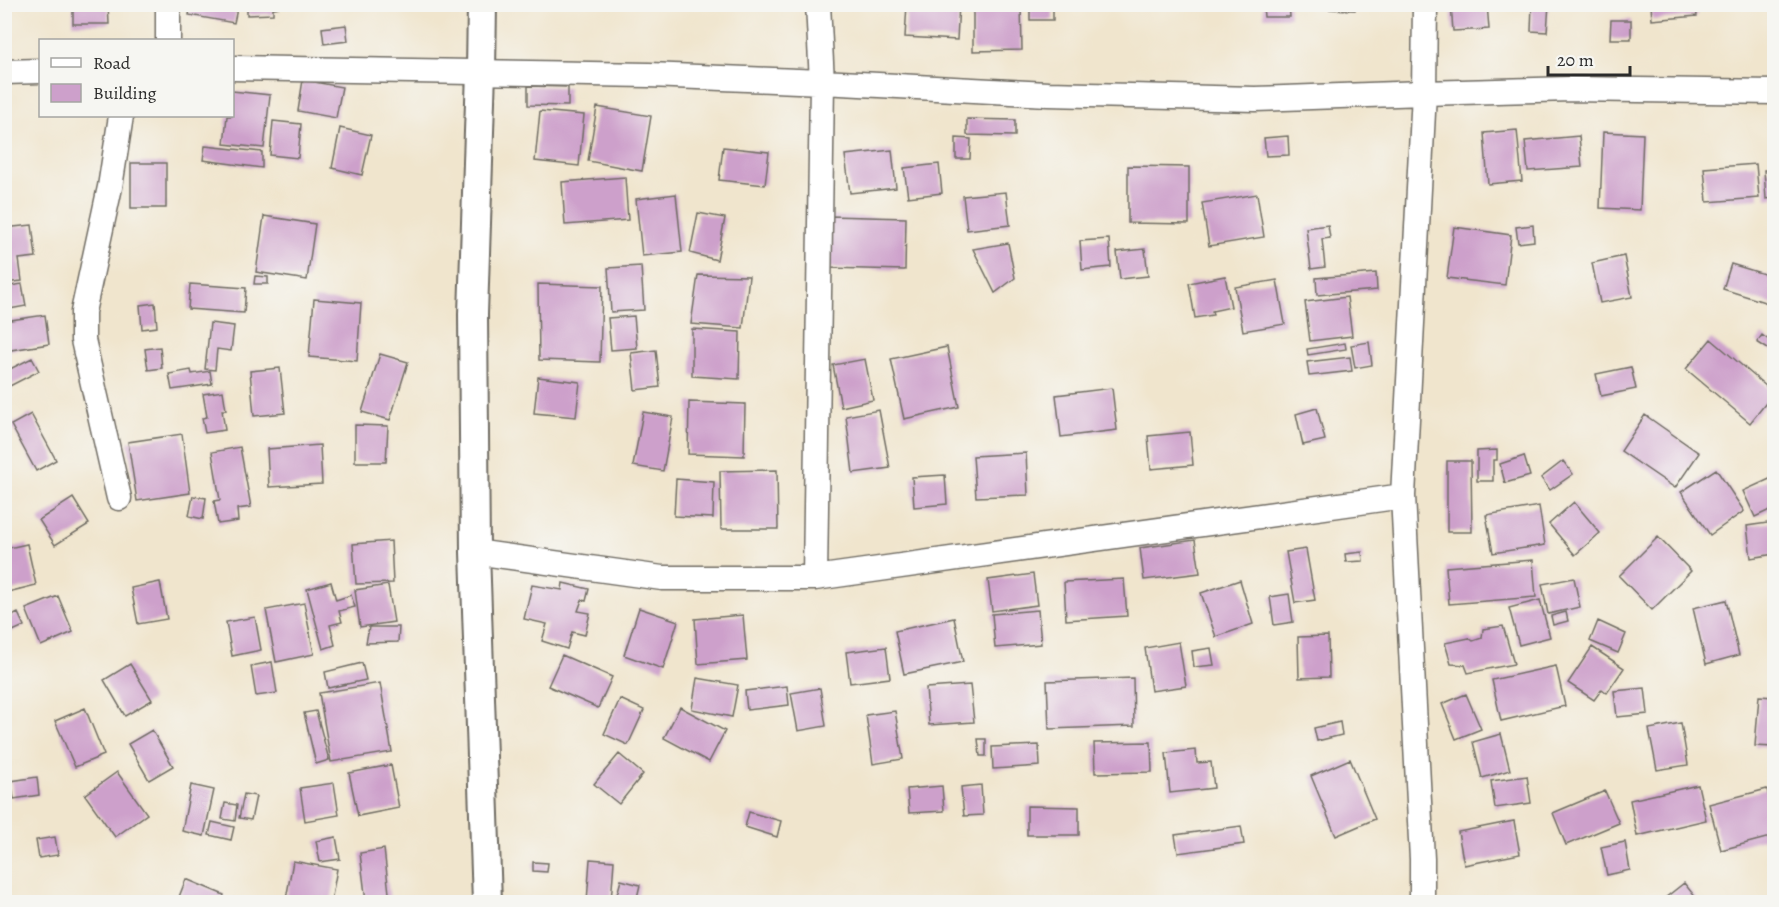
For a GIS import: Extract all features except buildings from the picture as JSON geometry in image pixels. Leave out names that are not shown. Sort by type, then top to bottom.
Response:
[{"type":"street","points":[[168,4],[168,39]]},
{"type":"street","points":[[482,4],[473,314],[475,552],[487,903]]},
{"type":"street","points":[[815,578],[822,82],[818,4]]},
{"type":"street","points":[[1422,903],[1422,859],[1403,496],[1424,93],[1425,4]]},
{"type":"street","points":[[234,68],[649,75],[1048,94],[1255,99],[1571,89],[1774,92]]},
{"type":"street","points":[[4,72],[39,71]]},
{"type":"street","points":[[119,498],[84,340],[83,312],[110,187],[122,117]]},
{"type":"street","points":[[475,552],[662,578],[815,578],[1403,496]]}]
